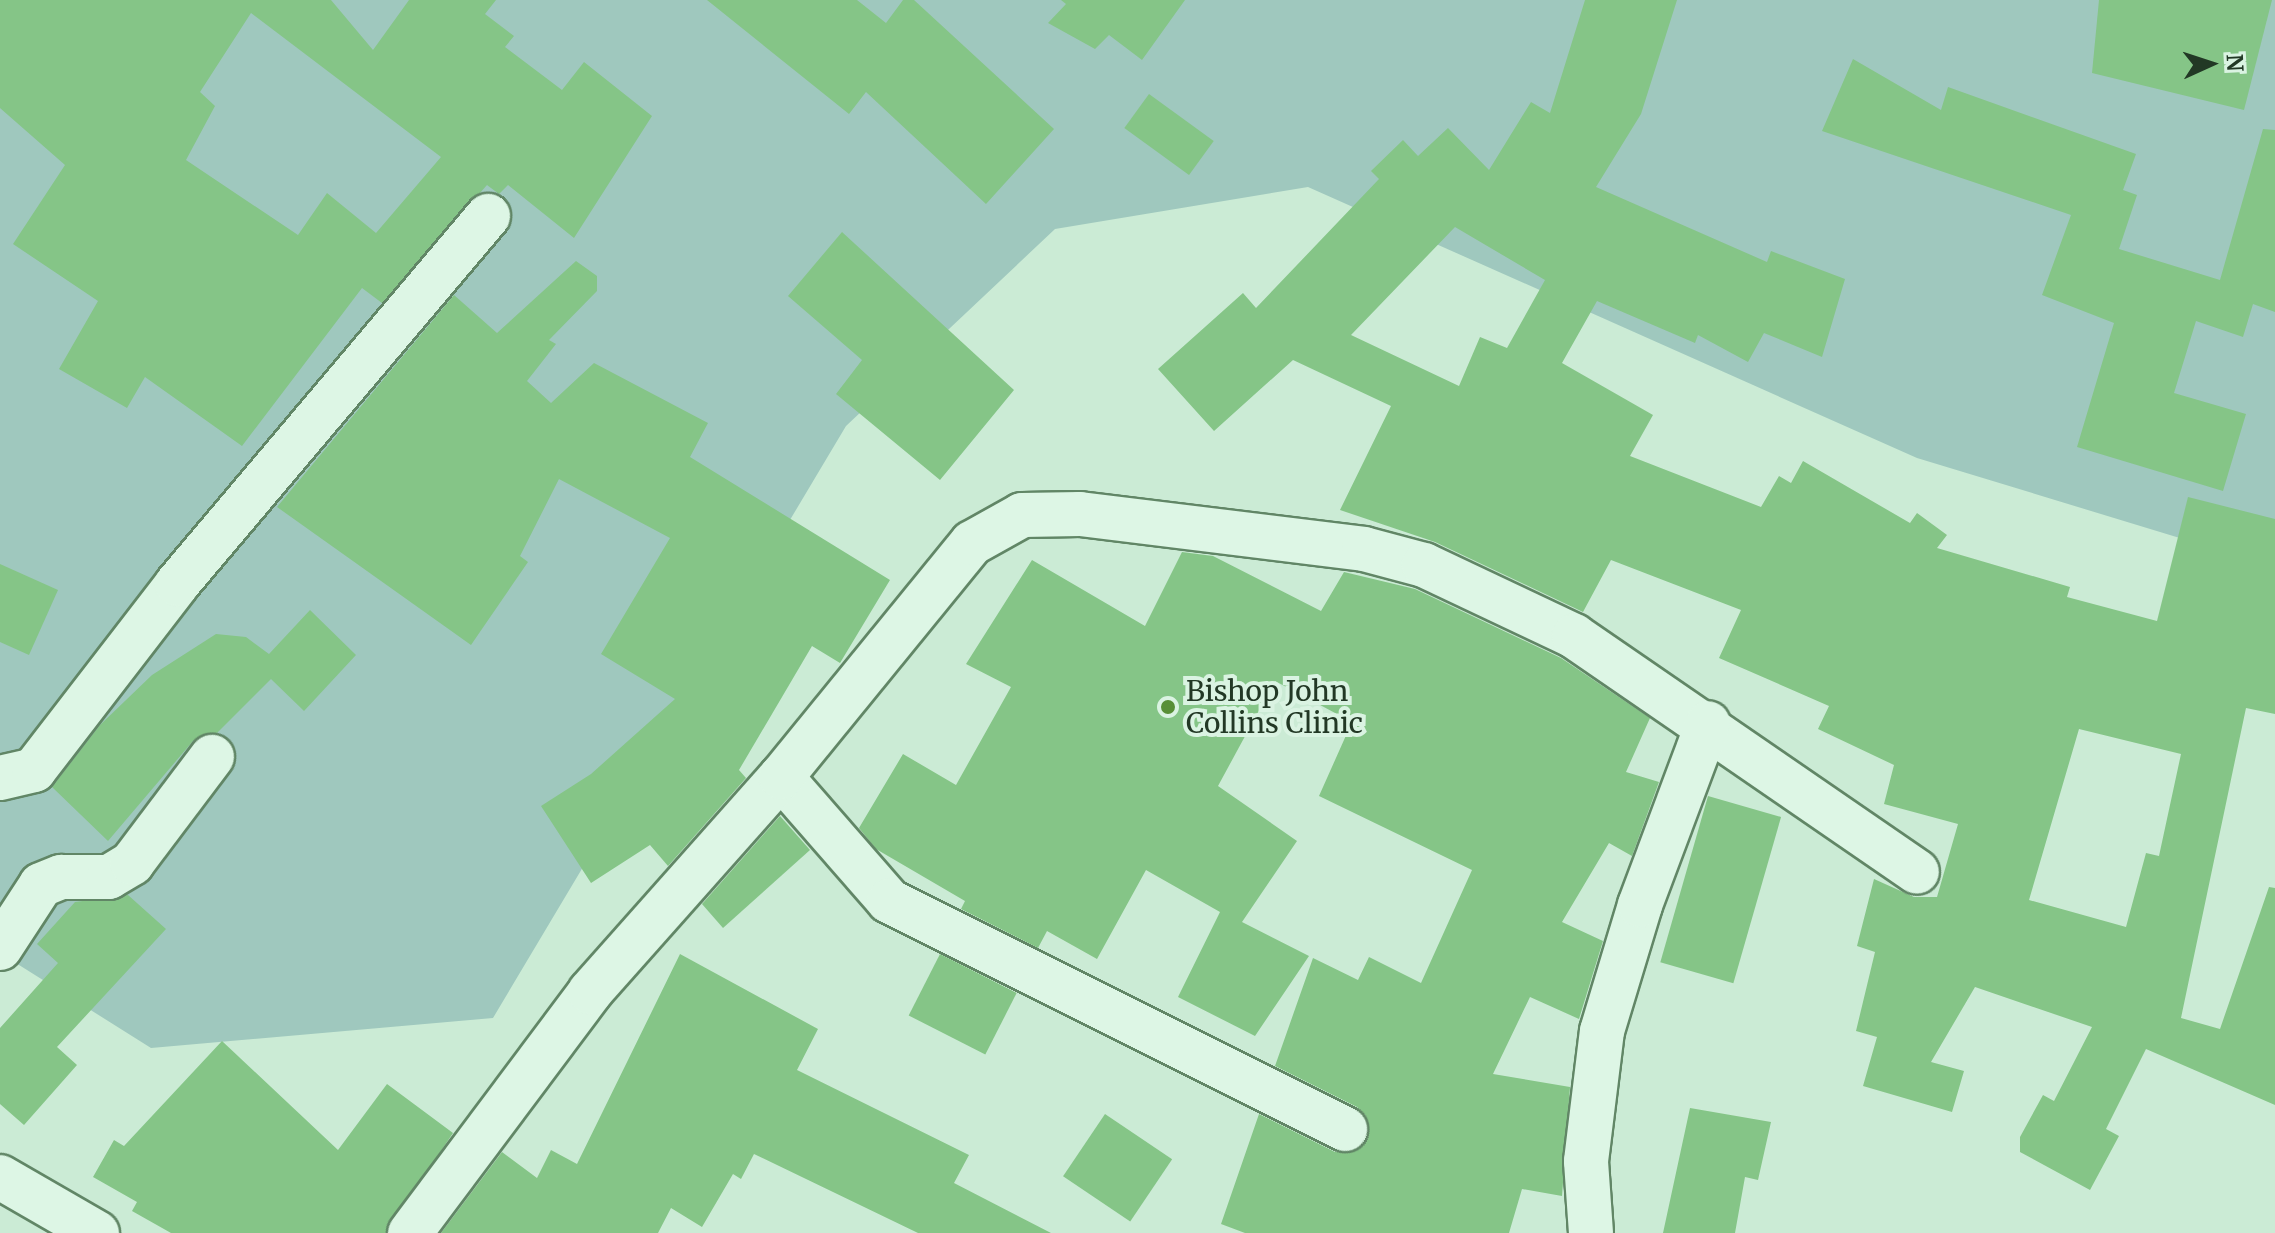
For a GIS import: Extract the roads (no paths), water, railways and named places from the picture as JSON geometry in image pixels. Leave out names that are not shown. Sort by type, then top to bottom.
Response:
[{"type":"street","points":[[0,778],[34,770],[177,584],[488,216]]},
{"type":"street","points":[[410,1233],[590,992],[781,777],[972,543],[995,525],[1045,511],[1364,549],[1424,565],[1574,636],[1708,723],[1917,872]]},
{"type":"street","points":[[1591,1233],[1586,1161],[1602,1031],[1640,905],[1708,723]]},
{"type":"street","points":[[0,948],[41,885],[61,877],[109,877],[132,863],[212,757]]},
{"type":"street","points":[[781,777],[889,901],[1345,1129]]},
{"type":"street","points":[[0,1177],[97,1233]]},
{"type":"place","name":"Bishop John Collins Clinic","points":[[1168,707]]}]
